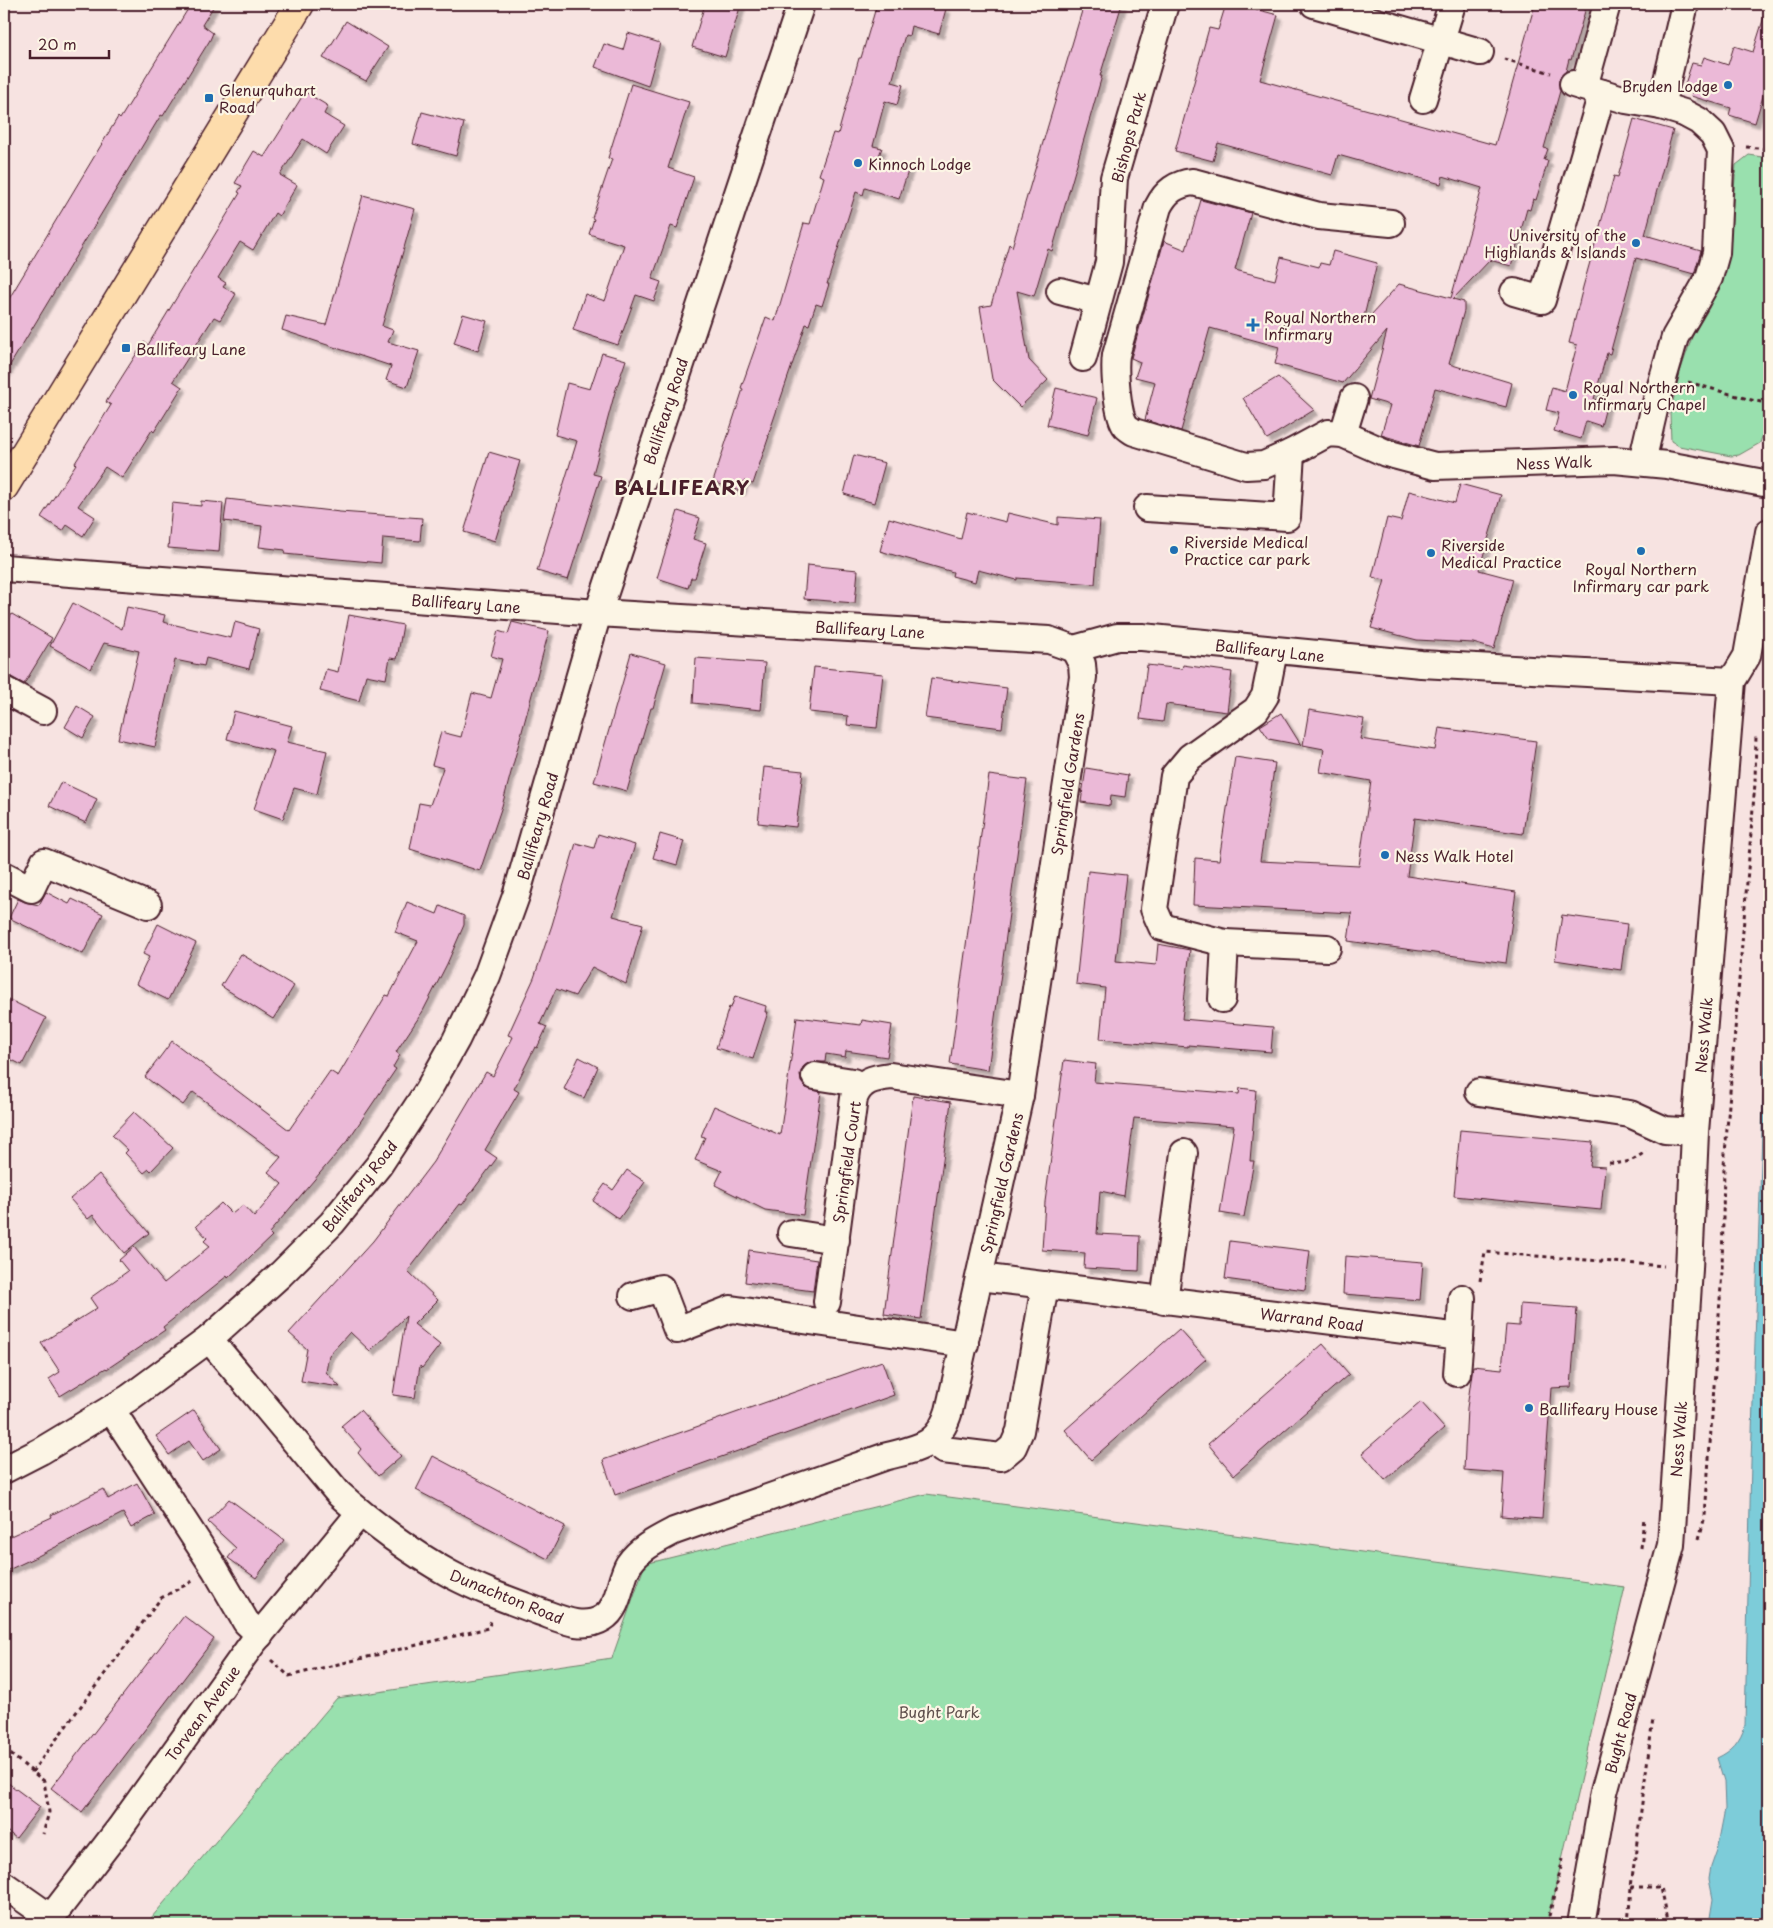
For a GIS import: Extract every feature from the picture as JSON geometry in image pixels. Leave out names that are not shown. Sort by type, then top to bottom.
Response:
[{"type":"highway","points":[[4,487],[300,4]]},
{"type":"street","name":"Ballifeary Road","points":[[4,1470],[41,1451],[129,1398],[208,1339],[281,1274],[332,1224],[379,1165],[427,1092],[456,1040],[487,976],[516,896],[598,613],[800,4]]},
{"type":"street","name":"Bishops Park","points":[[1083,358],[1110,262],[1114,178],[1165,4]]},
{"type":"street","points":[[1314,4],[1480,52]]},
{"type":"street","points":[[1423,99],[1452,4]]},
{"type":"street","points":[[1514,292],[1542,300],[1586,88],[1607,4]]},
{"type":"street","points":[[1661,106],[1685,4]]},
{"type":"street","points":[[1586,88],[1626,100],[1661,106],[1684,113],[1699,121],[1713,134],[1721,150],[1716,253],[1709,278],[1675,337],[1663,374],[1642,462]]},
{"type":"street","points":[[1354,398],[1343,434],[1328,433],[1264,465],[1246,466],[1162,442],[1134,432],[1125,426],[1121,416],[1114,365],[1158,207],[1163,197],[1172,188],[1193,182],[1319,216],[1391,223]]},
{"type":"street","points":[[1060,291],[1098,301]]},
{"type":"street","name":"Ness Walk","points":[[1343,434],[1386,453],[1435,466],[1614,460],[1642,462],[1769,484]]},
{"type":"street","points":[[1147,508],[1287,517],[1291,453]]},
{"type":"street","name":"Ness Walk","points":[[1671,1544],[1689,1269],[1695,1132],[1732,681],[1747,656],[1769,532]]},
{"type":"street","name":"Ballifeary Lane","points":[[4,568],[598,613],[1050,640],[1074,649],[1117,637],[1142,637],[1421,664],[1732,681]]},
{"type":"street","name":"Springfield Gardens","points":[[674,1531],[884,1457],[919,1448],[931,1441],[944,1428],[965,1344],[1020,1095],[1083,677],[1082,664],[1074,649]]},
{"type":"street","points":[[1274,650],[1265,696],[1256,710],[1190,757],[1174,776],[1154,909],[1162,927],[1225,943],[1327,948]]},
{"type":"street","points":[[4,690],[43,712]]},
{"type":"street","points":[[4,875],[31,889],[44,862],[148,905]]},
{"type":"street","points":[[1222,999],[1225,943]]},
{"type":"street","name":"Springfield Court","points":[[815,1076],[853,1082],[860,1086]]},
{"type":"street","name":"Springfield Court","points":[[827,1302],[854,1098],[860,1086],[871,1078],[891,1076],[1020,1095]]},
{"type":"street","points":[[1479,1092],[1630,1114],[1665,1130],[1695,1132]]},
{"type":"street","points":[[1164,1301],[1184,1153]]},
{"type":"street","name":"Springfield Court","points":[[791,1233],[836,1240]]},
{"type":"street","name":"Warrand Road","points":[[980,1277],[1460,1337]]},
{"type":"street","points":[[931,1441],[943,1450],[1001,1457],[1014,1447],[1020,1431],[1045,1285]]},
{"type":"street","points":[[633,1296],[661,1288],[676,1330],[731,1309],[965,1344]]},
{"type":"street","points":[[1457,1373],[1462,1298]]},
{"type":"street","name":"Dunachton Road","points":[[208,1339],[340,1494],[360,1513],[450,1574],[502,1598],[574,1623],[592,1624],[605,1617],[615,1603],[628,1566],[636,1555],[650,1543],[674,1531]]},
{"type":"street","points":[[111,1409],[215,1568],[256,1639]]},
{"type":"street","name":"Torvean Avenue","points":[[4,1885],[48,1921],[120,1828],[256,1639],[360,1513]]},
{"type":"street","name":"Bught Road","points":[[1581,1924],[1604,1792],[1671,1544]]},
{"type":"path","points":[[1480,52],[1568,78],[1586,88]]},
{"type":"path","points":[[1663,374],[1755,401],[1769,403]]},
{"type":"path","points":[[1609,1163],[1624,1164],[1638,1158],[1649,1148]]},
{"type":"path","points":[[1462,1298],[1479,1292],[1485,1252],[1722,1271]]},
{"type":"path","points":[[32,1772],[161,1598],[215,1568]]},
{"type":"path","points":[[256,1639],[288,1676],[488,1628],[502,1598]]},
{"type":"path","points":[[4,1749],[44,1782],[49,1812],[43,1834]]},
{"type":"path","points":[[1631,1887],[1661,1887],[1669,1923]]},
{"type":"green space","points":[[1749,155],[1769,158],[1769,415],[1760,443],[1739,455],[1731,456],[1679,446],[1671,441],[1670,414],[1680,372],[1692,337],[1709,308],[1722,280],[1729,255],[1736,165]]},
{"type":"green space","name":"Bught Park","points":[[926,1494],[1625,1587],[1547,1924],[146,1924],[337,1698],[612,1658],[645,1564]]},
{"type":"water","points":[[1769,968],[1769,1924],[1709,1924],[1713,1899],[1709,1879],[1725,1809],[1724,1781],[1717,1758],[1735,1745],[1741,1737],[1745,1726],[1751,1462]]},
{"type":"building","points":[[191,4],[215,4],[202,25],[213,33],[210,40],[163,116],[161,115],[4,375],[4,307],[118,117],[120,119]]},
{"type":"building","points":[[705,4],[741,4],[725,57],[692,47]]},
{"type":"building","points":[[877,4],[928,4],[946,9],[939,34],[911,26],[909,36],[905,35],[892,82],[903,85],[897,105],[885,101],[873,146],[882,148],[878,158],[909,168],[899,199],[865,188],[863,195],[856,192],[822,306],[816,304],[809,325],[806,324],[753,484],[744,481],[741,491],[713,482],[743,389],[741,388],[766,317],[775,321],[804,223],[810,224],[824,177],[819,175],[833,133],[838,134],[859,58],[861,58]]},
{"type":"building","points":[[1084,4],[1122,4],[1100,76],[1102,76],[1052,251],[1048,249],[1034,296],[1017,291],[1029,360],[1048,380],[1020,407],[992,379],[980,307],[991,305],[1009,244],[1012,247]]},
{"type":"building","points":[[1226,4],[1236,4],[1278,15],[1260,80],[1495,145],[1535,4],[1587,4],[1571,60],[1569,59],[1566,71],[1559,80],[1560,91],[1544,148],[1548,149],[1544,160],[1548,161],[1536,200],[1533,199],[1530,210],[1527,209],[1511,266],[1490,260],[1453,299],[1464,302],[1464,311],[1449,364],[1512,383],[1506,407],[1435,388],[1419,446],[1381,435],[1390,405],[1369,399],[1387,331],[1343,383],[1275,364],[1279,347],[1210,328],[1181,431],[1145,420],[1155,382],[1135,377],[1140,362],[1131,358],[1164,241],[1186,250],[1201,200],[1251,213],[1235,270],[1275,280],[1281,257],[1319,267],[1320,263],[1329,265],[1333,251],[1377,263],[1362,325],[1399,284],[1451,298],[1482,188],[1443,176],[1441,184],[1338,155],[1332,175],[1218,143],[1213,161],[1175,151],[1209,28],[1218,30]]},
{"type":"building","name":"Bryden Lodge","points":[[1765,14],[1769,15],[1769,76],[1755,123],[1729,115],[1731,108],[1691,96],[1694,87],[1685,84],[1692,63],[1701,65],[1704,57],[1728,65],[1734,46],[1753,52]]},
{"type":"building","points":[[346,21],[388,47],[366,81],[323,58]]},
{"type":"building","points":[[628,33],[660,43],[648,86],[595,67],[604,44],[623,50]]},
{"type":"building","points":[[631,84],[689,102],[668,168],[694,177],[677,228],[671,226],[652,279],[661,282],[654,301],[636,295],[618,345],[573,330],[585,294],[605,301],[624,245],[589,234],[594,219],[592,218],[612,159],[608,158]]},
{"type":"building","points":[[305,92],[328,106],[324,114],[344,126],[326,154],[303,139],[280,175],[297,185],[279,216],[275,213],[253,250],[240,242],[218,278],[226,283],[223,287],[236,294],[220,320],[214,317],[173,381],[182,387],[122,478],[105,467],[78,506],[95,517],[83,536],[67,525],[63,531],[41,517],[76,464],[111,405],[106,402],[144,342],[148,345],[240,193],[238,192],[242,186],[235,183],[254,151],[264,157]]},
{"type":"building","points":[[422,112],[464,123],[456,156],[413,144]]},
{"type":"building","name":"University of the Highlands & Islands","points":[[1634,119],[1673,130],[1645,235],[1701,251],[1694,274],[1636,258],[1610,354],[1607,353],[1594,399],[1607,403],[1601,426],[1586,421],[1581,439],[1554,431],[1559,413],[1546,410],[1552,387],[1565,391],[1577,345],[1569,343],[1583,287],[1614,176],[1618,177]]},
{"type":"building","points":[[363,195],[415,209],[382,326],[393,330],[388,342],[419,351],[407,387],[386,380],[391,366],[282,330],[286,316],[326,325]]},
{"type":"building","points":[[463,314],[487,321],[478,351],[454,343]]},
{"type":"building","points":[[602,353],[626,360],[615,392],[593,474],[601,476],[568,580],[537,571],[577,441],[555,435],[567,383],[590,389]]},
{"type":"building","points":[[1278,377],[1314,410],[1267,439],[1243,398]]},
{"type":"building","points":[[1056,388],[1097,398],[1088,435],[1047,425]]},
{"type":"building","points":[[489,452],[520,461],[495,541],[464,532]]},
{"type":"building","points":[[854,455],[885,463],[874,503],[844,494]]},
{"type":"building","name":"Riverside Medical Practice","points":[[1460,484],[1501,495],[1479,570],[1513,579],[1494,649],[1473,643],[1417,640],[1371,628],[1385,580],[1372,577],[1387,518],[1401,521],[1409,491],[1455,503]]},
{"type":"building","points":[[227,499],[340,512],[422,518],[420,541],[383,538],[381,563],[284,554],[285,550],[259,547],[262,526],[224,521]]},
{"type":"building","points":[[201,501],[223,503],[219,552],[168,548],[172,503],[201,506]]},
{"type":"building","points":[[678,511],[700,518],[693,539],[706,543],[695,578],[691,578],[688,588],[657,578]]},
{"type":"building","points":[[967,512],[1006,522],[1008,513],[1058,525],[1058,517],[1100,520],[1095,584],[1017,578],[1017,580],[978,570],[975,582],[952,576],[953,572],[880,551],[889,518],[961,539]]},
{"type":"building","points":[[807,565],[858,570],[855,603],[804,599]]},
{"type":"building","points":[[73,603],[122,629],[127,607],[165,615],[163,622],[231,638],[235,622],[259,629],[249,669],[206,658],[204,666],[175,660],[155,747],[118,739],[139,651],[104,643],[91,669],[50,646]]},
{"type":"building","points":[[12,614],[52,638],[24,684],[4,673],[4,627]]},
{"type":"building","points":[[349,615],[403,625],[397,659],[390,658],[386,679],[366,675],[359,701],[320,691],[326,669],[338,672]]},
{"type":"building","points":[[512,622],[549,631],[502,806],[480,871],[410,849],[419,803],[430,805],[443,768],[432,765],[441,732],[461,737],[472,693],[491,698],[502,659],[491,656],[498,631],[508,634]]},
{"type":"building","points":[[631,653],[666,663],[627,791],[594,782]]},
{"type":"building","points":[[696,658],[765,663],[761,710],[693,703]]},
{"type":"building","points":[[1147,665],[1182,669],[1183,665],[1232,672],[1227,712],[1166,704],[1163,722],[1140,719]]},
{"type":"building","points":[[814,667],[883,674],[877,728],[847,725],[848,716],[809,712]]},
{"type":"building","points":[[931,678],[1007,688],[1002,728],[925,718]]},
{"type":"building","points":[[77,706],[95,717],[83,738],[65,727]]},
{"type":"building","name":"Ness Walk Hotel","points":[[1309,710],[1364,719],[1360,739],[1435,750],[1439,728],[1536,741],[1523,834],[1415,818],[1407,876],[1516,892],[1506,963],[1348,941],[1352,913],[1193,905],[1195,858],[1219,860],[1235,757],[1275,763],[1260,861],[1359,866],[1371,781],[1320,772],[1324,749],[1303,745]]},
{"type":"building","points":[[234,711],[292,726],[287,742],[327,751],[317,794],[294,788],[283,819],[254,809],[274,751],[227,739]]},
{"type":"building","points":[[1281,713],[1301,745],[1269,739],[1260,726]]},
{"type":"building","points":[[764,767],[803,771],[796,827],[758,823]]},
{"type":"building","points":[[1086,768],[1128,775],[1125,797],[1111,795],[1110,806],[1081,802]]},
{"type":"building","points":[[989,775],[1027,780],[988,1070],[950,1064]]},
{"type":"building","points":[[61,782],[97,799],[86,823],[49,806]]},
{"type":"building","points":[[598,834],[635,845],[613,916],[643,924],[626,984],[592,967],[575,996],[556,989],[540,1024],[547,1027],[514,1089],[519,1092],[485,1150],[497,1158],[462,1205],[460,1204],[408,1271],[438,1300],[414,1324],[440,1345],[422,1368],[420,1366],[415,1398],[393,1395],[406,1316],[370,1351],[350,1332],[329,1355],[326,1372],[340,1387],[301,1381],[307,1349],[289,1333],[373,1241],[433,1162],[486,1072],[493,1076],[513,1037],[508,1035],[534,978],[576,843],[594,848]]},
{"type":"building","points":[[660,834],[684,841],[677,865],[653,858]]},
{"type":"building","points":[[1088,871],[1126,875],[1116,961],[1156,965],[1158,944],[1190,950],[1182,1019],[1273,1027],[1271,1052],[1100,1039],[1105,988],[1076,984]]},
{"type":"building","points":[[46,892],[69,904],[72,899],[103,914],[83,954],[9,918],[18,899],[39,905]]},
{"type":"building","points":[[407,902],[437,914],[440,906],[464,916],[464,925],[423,1011],[396,1052],[400,1055],[393,1067],[396,1069],[348,1140],[269,1233],[272,1236],[228,1278],[227,1276],[163,1327],[165,1330],[107,1369],[60,1396],[49,1379],[60,1372],[41,1343],[97,1308],[90,1298],[128,1271],[119,1260],[134,1247],[164,1283],[210,1246],[204,1241],[207,1238],[196,1226],[221,1203],[232,1214],[243,1205],[254,1217],[282,1184],[268,1172],[281,1157],[193,1092],[183,1105],[145,1077],[172,1041],[289,1130],[330,1071],[338,1076],[386,995],[389,996],[418,941],[395,932]]},
{"type":"building","points":[[1562,915],[1627,924],[1621,970],[1555,960]]},
{"type":"building","points":[[158,924],[196,943],[168,1000],[136,984],[149,957],[143,954]]},
{"type":"building","points":[[241,954],[294,986],[273,1019],[221,986]]},
{"type":"building","points":[[735,996],[766,1006],[765,1012],[768,1012],[753,1059],[716,1048],[729,1007],[731,1008]]},
{"type":"building","points":[[4,997],[46,1018],[22,1065],[4,1056]]},
{"type":"building","points":[[797,1017],[861,1025],[862,1020],[892,1025],[887,1057],[846,1051],[845,1057],[826,1054],[825,1062],[810,1062],[803,1067],[800,1074],[801,1082],[806,1088],[821,1092],[803,1215],[765,1210],[715,1185],[722,1171],[695,1160],[705,1137],[701,1136],[714,1106],[780,1135]]},
{"type":"building","points":[[579,1057],[598,1067],[584,1098],[564,1089]]},
{"type":"building","points":[[1064,1060],[1096,1064],[1094,1082],[1239,1094],[1240,1088],[1256,1090],[1250,1161],[1254,1161],[1244,1217],[1220,1213],[1234,1126],[1134,1118],[1124,1196],[1100,1191],[1097,1234],[1140,1236],[1139,1271],[1084,1268],[1085,1253],[1042,1250],[1045,1202]]},
{"type":"building","points":[[913,1096],[951,1102],[921,1319],[884,1314]]},
{"type":"building","points":[[134,1112],[173,1148],[151,1171],[149,1169],[144,1173],[125,1153],[128,1150],[112,1135]]},
{"type":"building","points":[[1460,1130],[1593,1142],[1590,1166],[1605,1167],[1601,1210],[1454,1196]]},
{"type":"building","points":[[627,1170],[645,1182],[619,1219],[593,1201],[605,1184],[613,1190]]},
{"type":"building","points":[[99,1174],[149,1233],[124,1253],[93,1215],[88,1219],[70,1199]]},
{"type":"building","points":[[1230,1241],[1310,1251],[1305,1290],[1225,1279]]},
{"type":"building","points":[[749,1250],[817,1260],[813,1291],[745,1282]]},
{"type":"building","points":[[1345,1256],[1423,1262],[1420,1300],[1343,1294]]},
{"type":"building","name":"Ballifeary House","points":[[1520,1304],[1577,1308],[1571,1387],[1551,1388],[1542,1519],[1501,1516],[1504,1473],[1464,1470],[1467,1408],[1473,1366],[1502,1369],[1506,1325],[1519,1326]]},
{"type":"building","points":[[1179,1329],[1206,1359],[1091,1460],[1065,1430]]},
{"type":"building","points":[[1323,1344],[1349,1374],[1234,1475],[1208,1444]]},
{"type":"building","points":[[882,1361],[894,1395],[615,1495],[603,1460]]},
{"type":"building","points":[[1421,1402],[1444,1428],[1385,1480],[1362,1453]]},
{"type":"building","points":[[194,1410],[221,1449],[203,1461],[189,1441],[169,1455],[156,1436]]},
{"type":"building","points":[[360,1410],[401,1456],[378,1476],[358,1453],[361,1449],[341,1426]]},
{"type":"building","points":[[433,1456],[565,1526],[548,1559],[416,1490]]},
{"type":"building","points":[[137,1483],[155,1515],[131,1528],[123,1513],[4,1572],[4,1539],[52,1517],[51,1515],[103,1489],[108,1499]]},
{"type":"building","points":[[229,1499],[284,1540],[256,1578],[228,1558],[236,1548],[208,1522]]},
{"type":"building","points":[[184,1616],[214,1639],[82,1812],[51,1788]]},
{"type":"building","points":[[4,1780],[40,1807],[16,1838],[4,1829]]},
{"type":"place","name":"Bryden Lodge","points":[[1728,85]]},
{"type":"place","name":"Glenurquhart Road","points":[[209,98]]},
{"type":"place","name":"Kinnoch Lodge","points":[[858,163]]},
{"type":"place","name":"University of the Highlands & Islands","points":[[1636,243]]},
{"type":"place","name":"Royal Northern Infirmary","points":[[1253,325]]},
{"type":"place","name":"Ballifeary Lane","points":[[126,348]]},
{"type":"place","name":"Royal Northern Infirmary Chapel","points":[[1573,395]]},
{"type":"place","name":"Riverside Medical Practice car park","points":[[1174,550]]},
{"type":"place","name":"Royal Northern Infirmary car park","points":[[1641,551]]},
{"type":"place","name":"Riverside Medical Practice","points":[[1431,553]]},
{"type":"place","name":"Ness Walk Hotel","points":[[1385,855]]},
{"type":"place","name":"Ballifeary House","points":[[1529,1408]]},
{"type":"district","name":"BALLIFEARY","points":[[682,487]]}]
